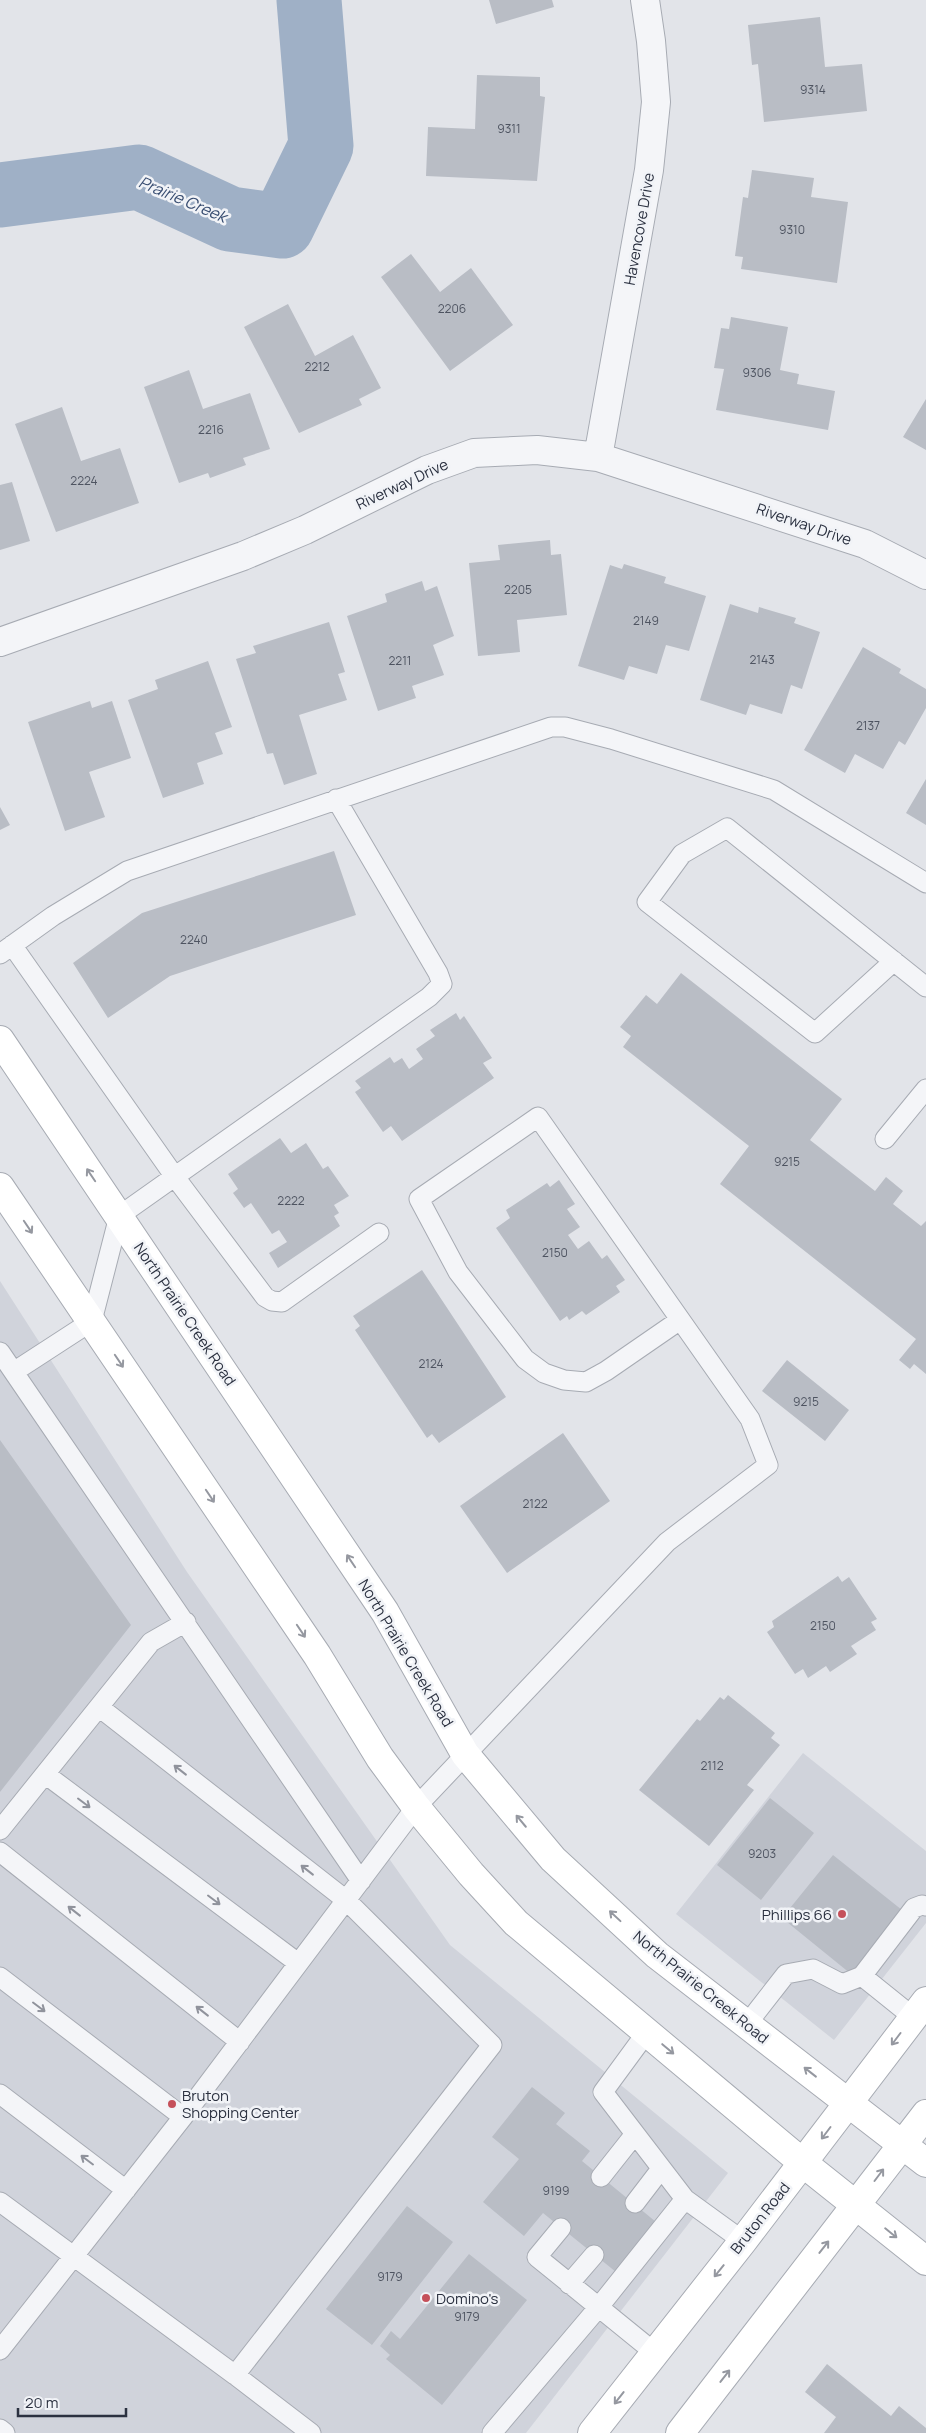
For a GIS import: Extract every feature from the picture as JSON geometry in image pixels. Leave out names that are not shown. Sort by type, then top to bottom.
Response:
[{"type":"main road","name":"North Prairie Creek Road","points":[[0,1040],[385,1612],[465,1754],[553,1859],[657,1955],[926,2163]]},
{"type":"main road","points":[[0,1187],[317,1655],[380,1758],[416,1808],[471,1874],[516,1923],[803,2163],[926,2261]]},
{"type":"main road","name":"Bruton Road","points":[[592,2433],[743,2241],[920,2009]]},
{"type":"main road","points":[[680,2433],[926,2114]]},
{"type":"street","name":"Havencove Drive","points":[[598,457],[650,170],[656,102],[651,41],[645,0]]},
{"type":"street","name":"Riverway Drive","points":[[0,642],[243,556],[305,530],[427,470],[474,453],[537,450],[598,457],[865,544],[926,575]]},
{"type":"lane","points":[[379,1233],[282,1302],[272,1301],[265,1297],[6,949],[53,916],[127,871],[551,727],[564,727],[611,739],[774,790],[926,883]]},
{"type":"lane","points":[[15,1371],[92,1321],[118,1216],[430,997],[442,984],[433,965],[336,799]]},
{"type":"lane","points":[[894,961],[815,1033],[647,902],[682,854],[727,828],[894,961],[926,987]]},
{"type":"lane","points":[[885,1139],[926,1089]]},
{"type":"lane","points":[[0,2350],[183,2117],[416,1808],[667,1542],[768,1465],[750,1419],[538,1117],[419,1199],[458,1272],[526,1359],[544,1373],[564,1380],[586,1382],[606,1371],[680,1320]]},
{"type":"lane","points":[[0,1352],[15,1371],[361,1881]]},
{"type":"lane","points":[[0,1830],[151,1642],[186,1622]]},
{"type":"lane","points":[[99,1707],[346,1900],[492,2045],[235,2375]]},
{"type":"lane","points":[[44,1774],[298,1962]]},
{"type":"lane","points":[[0,1852],[240,2042]]},
{"type":"lane","points":[[747,2024],[786,1974],[813,1969],[842,1984],[862,1976],[914,1908],[926,1906]]},
{"type":"lane","points":[[862,1976],[920,2009]]},
{"type":"lane","points":[[0,1977],[183,2117]]},
{"type":"lane","points":[[647,2032],[603,2092],[685,2199],[743,2241]]},
{"type":"lane","points":[[0,2094],[126,2190]]},
{"type":"lane","points":[[601,2177],[635,2134]]},
{"type":"lane","points":[[634,2203],[661,2169]]},
{"type":"lane","points":[[492,2433],[598,2308],[685,2199]]},
{"type":"lane","points":[[0,2202],[311,2433]]},
{"type":"lane","points":[[561,2228],[537,2257],[654,2352]]},
{"type":"lane","points":[[569,2284],[594,2254]]},
{"type":"lane","points":[[0,2429],[5,2433]]},
{"type":"shaded area","points":[[0,1281],[187,1572],[450,1945],[728,2173],[526,2433],[0,2433]]},
{"type":"shaded area","points":[[803,1753],[926,1851],[926,1923],[834,2040],[676,1914]]},
{"type":"building","points":[[489,0],[552,0],[554,7],[496,24]]},
{"type":"building","points":[[820,17],[825,67],[862,64],[867,111],[764,122],[758,64],[752,65],[748,25]]},
{"type":"building","points":[[477,75],[540,77],[540,96],[545,97],[537,181],[426,176],[428,127],[475,129]]},
{"type":"building","points":[[752,170],[814,178],[811,197],[848,202],[837,283],[741,269],[743,257],[735,256],[743,197],[748,198]]},
{"type":"building","points":[[411,254],[440,292],[471,268],[513,325],[450,371],[381,277]]},
{"type":"building","points":[[288,304],[315,356],[353,335],[381,388],[359,399],[362,405],[299,433],[244,327]]},
{"type":"building","points":[[731,317],[788,327],[780,370],[799,374],[797,384],[835,391],[828,430],[716,410],[724,369],[714,368],[721,328],[729,329]]},
{"type":"building","points":[[189,370],[203,409],[250,393],[270,449],[243,458],[246,465],[210,478],[208,473],[179,483],[144,387]]},
{"type":"building","points":[[926,399],[926,450],[903,437]]},
{"type":"building","points":[[62,407],[81,461],[120,448],[139,503],[56,532],[15,424]]},
{"type":"building","points":[[12,482],[30,541],[0,550],[0,485]]},
{"type":"building","points":[[550,540],[551,555],[561,554],[567,615],[517,620],[520,652],[478,656],[469,563],[500,560],[498,545]]},
{"type":"building","points":[[624,564],[666,577],[664,583],[706,596],[689,651],[666,645],[657,674],[629,666],[624,680],[578,666],[610,565],[622,569]]},
{"type":"building","points":[[422,581],[425,591],[437,586],[454,636],[433,645],[444,675],[412,686],[416,698],[378,711],[347,616],[387,602],[385,594]]},
{"type":"building","points":[[730,604],[758,613],[759,607],[796,618],[794,623],[820,632],[802,689],[791,685],[782,714],[750,704],[746,715],[700,700]]},
{"type":"building","points":[[329,622],[345,672],[338,674],[347,700],[299,715],[317,774],[284,785],[273,753],[267,754],[236,659],[256,653],[253,646]]},
{"type":"building","points":[[863,647],[901,669],[899,673],[926,689],[926,708],[905,745],[899,741],[883,769],[855,754],[845,773],[804,750]]},
{"type":"building","points":[[208,661],[232,727],[215,733],[223,754],[197,763],[204,784],[163,798],[128,700],[158,689],[155,680]]},
{"type":"building","points":[[90,701],[92,708],[112,701],[131,758],[89,772],[105,817],[65,831],[28,722]]},
{"type":"building","points":[[926,779],[926,825],[906,813]]},
{"type":"building","points":[[0,807],[10,825],[0,830]]},
{"type":"building","points":[[334,851],[356,915],[170,976],[108,1018],[73,963],[142,913]]},
{"type":"building","points":[[681,973],[842,1099],[810,1140],[875,1191],[886,1177],[903,1191],[893,1204],[921,1226],[926,1221],[926,1374],[914,1364],[910,1369],[899,1360],[916,1339],[720,1184],[749,1146],[623,1047],[631,1036],[620,1027],[646,995],[657,1004]]},
{"type":"building","points":[[456,1013],[460,1020],[464,1016],[492,1058],[483,1063],[494,1078],[402,1141],[391,1126],[383,1132],[355,1092],[361,1088],[355,1081],[390,1057],[394,1063],[402,1058],[409,1069],[423,1059],[416,1049],[435,1036],[430,1030]]},
{"type":"building","points":[[280,1138],[291,1153],[306,1143],[323,1169],[328,1166],[349,1196],[334,1205],[339,1213],[334,1216],[340,1226],[278,1268],[269,1253],[287,1242],[279,1230],[272,1234],[251,1203],[244,1208],[233,1193],[238,1189],[228,1174]]},
{"type":"building","points":[[559,1180],[575,1204],[567,1209],[580,1227],[568,1235],[578,1249],[589,1241],[602,1259],[607,1255],[625,1280],[616,1286],[620,1292],[586,1315],[582,1311],[569,1320],[567,1316],[560,1321],[496,1228],[510,1218],[506,1210],[547,1183],[550,1187]]},
{"type":"building","points":[[422,1270],[506,1397],[439,1443],[432,1434],[427,1438],[355,1330],[360,1326],[353,1316]]},
{"type":"building","points":[[787,1360],[849,1410],[825,1441],[762,1391]]},
{"type":"building","points":[[563,1433],[610,1501],[507,1573],[460,1506]]},
{"type":"building","points":[[0,1440],[131,1625],[0,1792]]},
{"type":"building","points":[[838,1576],[842,1582],[849,1577],[877,1619],[871,1622],[876,1630],[851,1646],[857,1654],[830,1672],[826,1666],[808,1678],[803,1669],[795,1674],[767,1632],[774,1627],[772,1621]]},
{"type":"building","points":[[728,1695],[775,1733],[771,1738],[780,1745],[747,1785],[754,1790],[709,1846],[639,1790],[697,1719],[700,1721],[720,1697],[724,1700]]},
{"type":"building","points":[[770,1798],[814,1833],[761,1900],[717,1865]]},
{"type":"building","name":"Phillips 66","points":[[833,1855],[902,1910],[851,1974],[782,1918]]},
{"type":"building","points":[[532,2087],[565,2113],[556,2124],[590,2151],[582,2161],[656,2222],[616,2272],[543,2213],[524,2236],[483,2202],[519,2159],[492,2137]]},
{"type":"building","points":[[407,2206],[453,2242],[372,2345],[326,2309]]},
{"type":"building","points":[[469,2254],[527,2300],[442,2405],[386,2359],[390,2355],[380,2346],[391,2331],[400,2339]]},
{"type":"building","points":[[827,2364],[891,2416],[899,2406],[926,2428],[926,2433],[824,2433],[836,2417],[805,2392]]},
{"type":"waterway","name":"Prairie Creek","points":[[0,195],[139,177],[230,219],[282,226],[321,146],[309,0]]},
{"type":"place","name":"Phillips 66","points":[[842,1914]]},
{"type":"place","name":"Bruton Shopping Center","points":[[172,2104]]},
{"type":"place","name":"Domino's","points":[[426,2298]]}]
